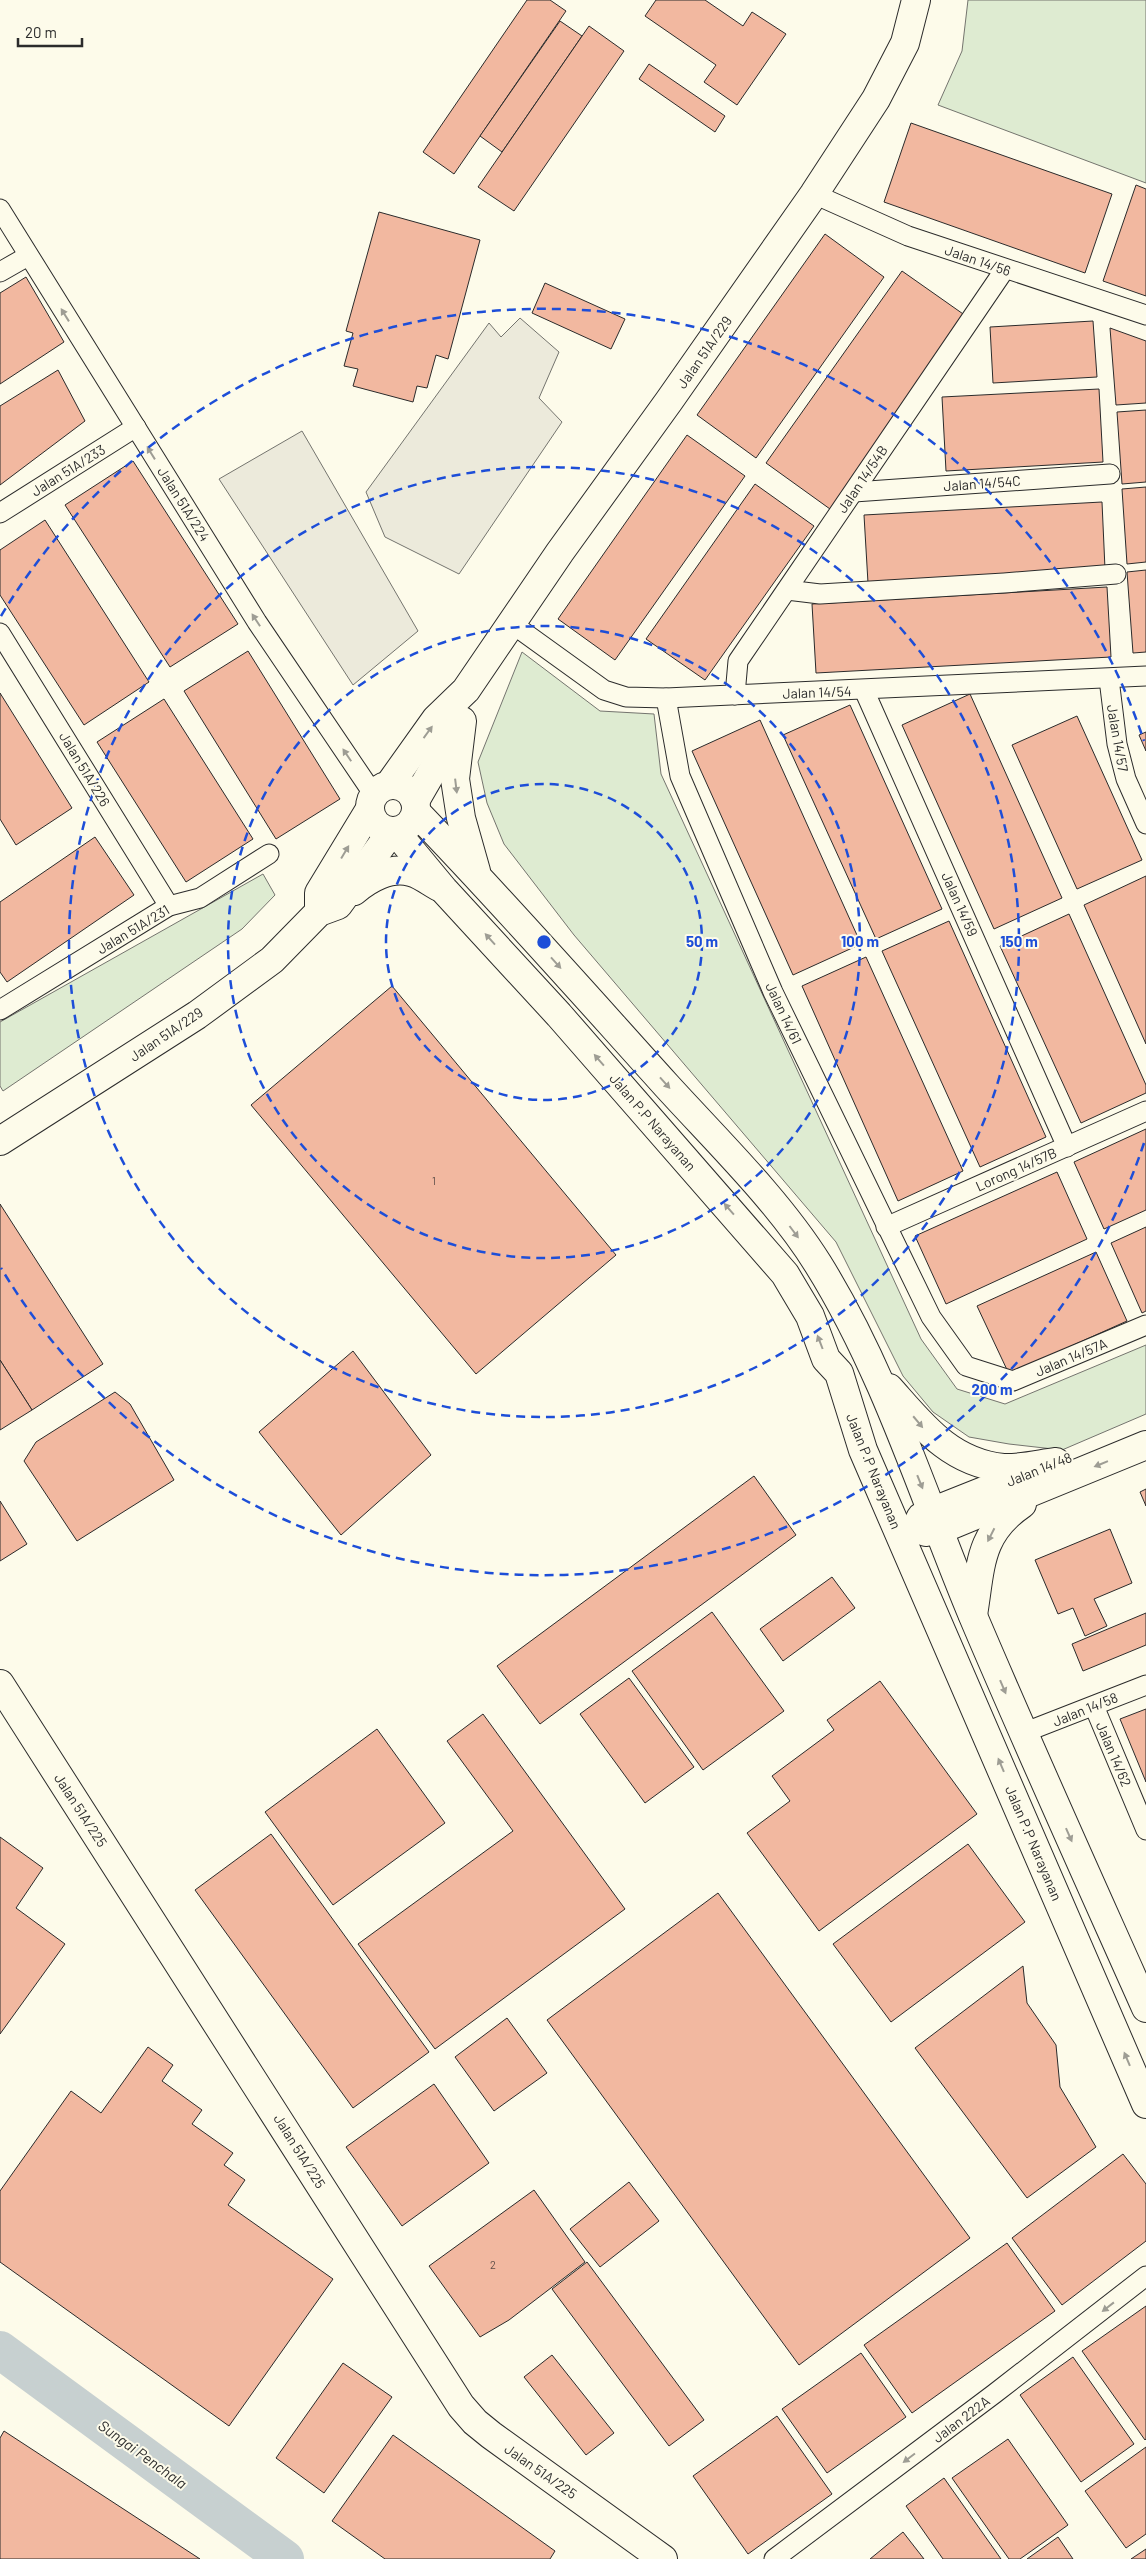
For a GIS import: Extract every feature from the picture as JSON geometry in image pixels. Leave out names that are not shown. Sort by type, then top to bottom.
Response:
[{"type":"main road","name":"Jalan 51A/229","points":[[329,909],[319,893],[378,797],[436,719],[466,690],[814,194],[876,99],[905,43],[916,0]]},
{"type":"main road","name":"Jalan 51A/229","points":[[415,806],[462,720],[466,690]]},
{"type":"main road","points":[[462,720],[455,780],[461,818],[477,875]]},
{"type":"main road","points":[[415,806],[408,825],[393,831],[377,824],[378,797],[405,788],[415,806],[774,1205],[816,1261],[848,1314],[875,1372],[929,1524],[973,1616],[1146,2008]]},
{"type":"main road","name":"Jalan 51A/229","points":[[0,1141],[197,1015],[272,960],[329,909],[393,831]]},
{"type":"main road","name":"Jalan P.P Narayanan","points":[[393,831],[444,890],[559,1015],[785,1274],[810,1316],[826,1359],[839,1373],[863,1450],[1146,2104]]},
{"type":"main road","points":[[329,909],[366,881],[386,872],[410,871],[444,890]]},
{"type":"main road","points":[[875,1372],[927,1433],[973,1461],[1004,1468],[1055,1472]]},
{"type":"main road","points":[[839,1373],[862,1410],[905,1514],[929,1524]]},
{"type":"main road","name":"Jalan 14/48","points":[[929,1524],[1055,1472],[1146,1426]]},
{"type":"main road","name":"Jalan 14/48","points":[[1055,1472],[1146,1445]]},
{"type":"main road","points":[[973,1616],[985,1547],[993,1529],[1055,1472]]},
{"type":"main road","points":[[929,1524],[917,1552],[937,1619]]},
{"type":"main road","name":"Jalan 51A/225","points":[[0,1684],[461,2406],[475,2422],[491,2435],[663,2559]]},
{"type":"street","name":"Jalan 14/56","points":[[814,194],[908,236],[1146,315]]},
{"type":"street","name":"Jalan 51A/224","points":[[0,209],[257,622],[378,797]]},
{"type":"street","points":[[0,272],[28,256]]},
{"type":"street","name":"Jalan 14/54B","points":[[735,695],[738,661],[1006,269]]},
{"type":"street","name":"Jalan 51A/233","points":[[0,513],[136,428]]},
{"type":"street","name":"Jalan 14/54C","points":[[854,492],[1110,474]]},
{"type":"street","points":[[787,590],[820,594],[1116,574]]},
{"type":"street","name":"Jalan 14/54","points":[[511,624],[604,690],[626,697],[666,698],[864,690],[976,682],[1109,679],[1146,676]]},
{"type":"street","name":"Jalan 51A/226","points":[[0,632],[169,906]]},
{"type":"street","name":"Jalan 14/57","points":[[1109,679],[1117,744],[1126,779],[1146,824]]},
{"type":"street","name":"Jalan 14/59","points":[[864,690],[1067,1147]]},
{"type":"street","name":"Jalan 14/61","points":[[666,698],[680,776],[773,992],[931,1317]]},
{"type":"street","name":"Jalan 51A/231","points":[[0,1010],[169,906],[200,898],[269,854]]},
{"type":"street","name":"Lorong 14/57B","points":[[886,1227],[1146,1111]]},
{"type":"street","name":"Jalan 14/57A","points":[[931,1317],[966,1366],[1013,1381],[1146,1325]]},
{"type":"street","name":"Jalan 14/58","points":[[1024,1733],[1146,1685]]},
{"type":"street","name":"Jalan 14/62","points":[[1094,1706],[1146,1830]]},
{"type":"street","name":"Jalan 222A","points":[[774,2559],[1010,2382],[1146,2276]]},
{"type":"green space","points":[[968,0],[1146,0],[1146,183],[938,105],[962,51]]},
{"type":"green space","points":[[522,652],[600,711],[654,714],[661,774],[921,1339],[957,1389],[1005,1404],[1146,1345],[1146,1414],[1062,1450],[1009,1444],[969,1437],[933,1412],[903,1376],[836,1242],[574,935],[504,844],[487,803],[478,762]]},
{"type":"green space","points":[[263,874],[275,895],[242,929],[3,1091],[0,1086],[0,1022]]},
{"type":"shaded area","points":[[520,318],[559,352],[539,398],[562,422],[459,574],[385,537],[366,492],[489,323],[501,337]]},
{"type":"shaded area","points":[[302,431],[418,631],[353,685],[219,479]]},
{"type":"building","points":[[527,0],[550,0],[566,11],[454,174],[423,152]]},
{"type":"building","points":[[656,0],[705,0],[743,26],[752,12],[786,34],[737,105],[704,82],[716,65],[645,16]]},
{"type":"building","points":[[560,21],[582,36],[502,152],[480,136]]},
{"type":"building","points":[[589,26],[624,51],[514,211],[478,187]]},
{"type":"building","points":[[649,64],[725,116],[715,132],[639,79]]},
{"type":"building","points":[[911,123],[1112,194],[1085,273],[884,202]]},
{"type":"building","points":[[1136,185],[1146,189],[1146,296],[1103,281]]},
{"type":"building","points":[[379,212],[480,240],[448,359],[436,355],[427,388],[417,386],[413,402],[353,386],[358,369],[344,366],[353,333],[346,331]]},
{"type":"building","points":[[825,234],[884,277],[756,458],[697,415]]},
{"type":"building","points":[[902,271],[966,316],[830,509],[766,463]]},
{"type":"building","points":[[26,277],[64,342],[0,384],[0,293]]},
{"type":"building","points":[[545,283],[625,319],[611,349],[532,313]]},
{"type":"building","points":[[1093,321],[1097,377],[993,383],[990,327]]},
{"type":"building","points":[[1110,328],[1146,341],[1146,403],[1116,405]]},
{"type":"building","points":[[58,370],[85,421],[0,485],[0,406]]},
{"type":"building","points":[[1099,389],[1103,462],[946,471],[942,397]]},
{"type":"building","points":[[1146,410],[1146,482],[1122,484],[1117,412]]},
{"type":"building","points":[[687,435],[745,476],[615,660],[558,619]]},
{"type":"building","points":[[133,461],[238,624],[170,667],[65,505]]},
{"type":"building","points":[[755,484],[814,526],[705,680],[646,639]]},
{"type":"building","points":[[1146,487],[1146,562],[1127,564],[1122,489]]},
{"type":"building","points":[[1102,502],[1105,569],[868,583],[864,515]]},
{"type":"building","points":[[45,520],[149,682],[84,725],[0,595],[0,550]]},
{"type":"building","points":[[1146,570],[1146,652],[1133,653],[1127,572]]},
{"type":"building","points":[[1107,587],[1111,657],[816,673],[812,604]]},
{"type":"building","points":[[248,651],[340,799],[276,839],[184,691]]},
{"type":"building","points":[[0,693],[72,808],[16,845],[0,819]]},
{"type":"building","points":[[970,694],[1062,898],[994,929],[902,725]]},
{"type":"building","points":[[164,699],[253,839],[186,882],[97,742]]},
{"type":"building","points":[[850,705],[942,909],[876,939],[783,735]]},
{"type":"building","points":[[1077,716],[1142,860],[1077,889],[1012,745]]},
{"type":"building","points":[[760,720],[861,944],[793,975],[692,751]]},
{"type":"building","points":[[1146,732],[1146,751],[1139,735]]},
{"type":"building","points":[[95,837],[134,895],[7,982],[0,972],[0,902]]},
{"type":"building","points":[[1146,876],[1146,1044],[1084,905]]},
{"type":"building","points":[[1069,914],[1146,1085],[1146,1093],[1081,1123],[1000,946]]},
{"type":"building","points":[[949,921],[1046,1137],[980,1167],[882,951]]},
{"type":"building","points":[[866,957],[963,1171],[898,1201],[802,986]]},
{"type":"building","points":[[392,986],[616,1255],[476,1374],[251,1105]]},
{"type":"building","points":[[1146,1129],[1146,1210],[1104,1229],[1074,1162]]},
{"type":"building","points":[[1057,1172],[1087,1239],[946,1304],[915,1236]]},
{"type":"building","points":[[0,1204],[103,1364],[32,1410],[0,1360]]},
{"type":"building","points":[[1146,1227],[1146,1311],[1142,1313],[1111,1243]]},
{"type":"building","points":[[1096,1252],[1127,1321],[1009,1374],[977,1306]]},
{"type":"building","points":[[353,1351],[431,1455],[341,1535],[259,1432]]},
{"type":"building","points":[[0,1360],[32,1410],[0,1430]]},
{"type":"building","points":[[115,1392],[130,1404],[174,1480],[77,1541],[24,1461],[36,1442]]},
{"type":"building","points":[[754,1476],[796,1535],[540,1724],[497,1666]]},
{"type":"building","points":[[1146,1489],[1146,1506],[1140,1492]]},
{"type":"building","points":[[0,1501],[27,1544],[0,1561]]},
{"type":"building","points":[[1110,1529],[1132,1583],[1094,1599],[1107,1626],[1085,1636],[1073,1608],[1058,1614],[1035,1560]]},
{"type":"building","points":[[832,1577],[855,1608],[783,1661],[760,1629]]},
{"type":"building","points":[[712,1612],[784,1711],[703,1770],[632,1671]]},
{"type":"building","points":[[1146,1613],[1146,1645],[1083,1671],[1072,1644]]},
{"type":"building","points":[[629,1678],[694,1767],[645,1803],[580,1714]]},
{"type":"building","points":[[880,1681],[977,1814],[819,1931],[747,1833],[790,1801],[772,1776],[834,1730],[827,1720]]},
{"type":"building","points":[[1146,1709],[1146,1782],[1120,1719]]},
{"type":"building","points":[[483,1714],[625,1909],[435,2049],[358,1944],[513,1831],[447,1741]]},
{"type":"building","points":[[377,1729],[445,1823],[333,1905],[265,1812]]},
{"type":"building","points":[[271,1834],[429,2052],[353,2108],[195,1890]]},
{"type":"building","points":[[0,1837],[43,1868],[16,1908],[65,1944],[0,2034]]},
{"type":"building","points":[[968,1844],[1025,1922],[891,2022],[833,1944]]},
{"type":"building","points":[[718,1893],[970,2238],[799,2365],[547,2020]]},
{"type":"building","points":[[1023,1966],[1027,2003],[1056,2045],[1060,2087],[1096,2147],[1027,2198],[915,2048]]},
{"type":"building","points":[[507,2018],[547,2073],[494,2111],[455,2057]]},
{"type":"building","points":[[148,2047],[173,2065],[162,2081],[202,2110],[192,2124],[233,2153],[224,2165],[245,2180],[228,2205],[333,2279],[229,2426],[0,2262],[0,2191],[71,2091],[101,2113]]},
{"type":"building","points":[[434,2084],[489,2163],[402,2226],[346,2147]]},
{"type":"building","points":[[1123,2154],[1146,2184],[1146,2241],[1062,2305],[1012,2238]]},
{"type":"building","points":[[629,2182],[659,2221],[600,2267],[570,2229]]},
{"type":"building","points":[[534,2190],[585,2262],[509,2320],[480,2337],[429,2266]]},
{"type":"building","points":[[1007,2243],[1055,2311],[912,2413],[864,2345]]},
{"type":"building","points":[[587,2262],[704,2420],[669,2446],[552,2289]]},
{"type":"building","points":[[1146,2306],[1146,2439],[1145,2440],[1082,2351]]},
{"type":"building","points":[[861,2353],[906,2417],[827,2473],[782,2409]]},
{"type":"building","points":[[552,2355],[614,2433],[586,2455],[524,2377]]},
{"type":"building","points":[[1073,2357],[1134,2444],[1081,2482],[1020,2395]]},
{"type":"building","points":[[343,2363],[392,2397],[324,2493],[276,2458]]},
{"type":"building","points":[[777,2416],[832,2494],[748,2554],[693,2476]]},
{"type":"building","points":[[4,2431],[200,2559],[0,2559],[0,2438]]},
{"type":"building","points":[[393,2435],[555,2551],[550,2559],[385,2559],[332,2521]]},
{"type":"building","points":[[1008,2439],[1068,2525],[1020,2559],[1009,2559],[952,2478]]},
{"type":"building","points":[[1146,2447],[1146,2534],[1126,2548],[1085,2491]]},
{"type":"building","points":[[944,2478],[1001,2559],[943,2559],[906,2506]]},
{"type":"building","points":[[903,2532],[924,2559],[870,2559]]},
{"type":"building","points":[[1058,2537],[1073,2559],[1027,2559]]},
{"type":"building","points":[[1146,2549],[1146,2559],[1131,2559]]},
{"type":"waterway","name":"Sungai Penchala","points":[[0,2350],[285,2559]]}]
